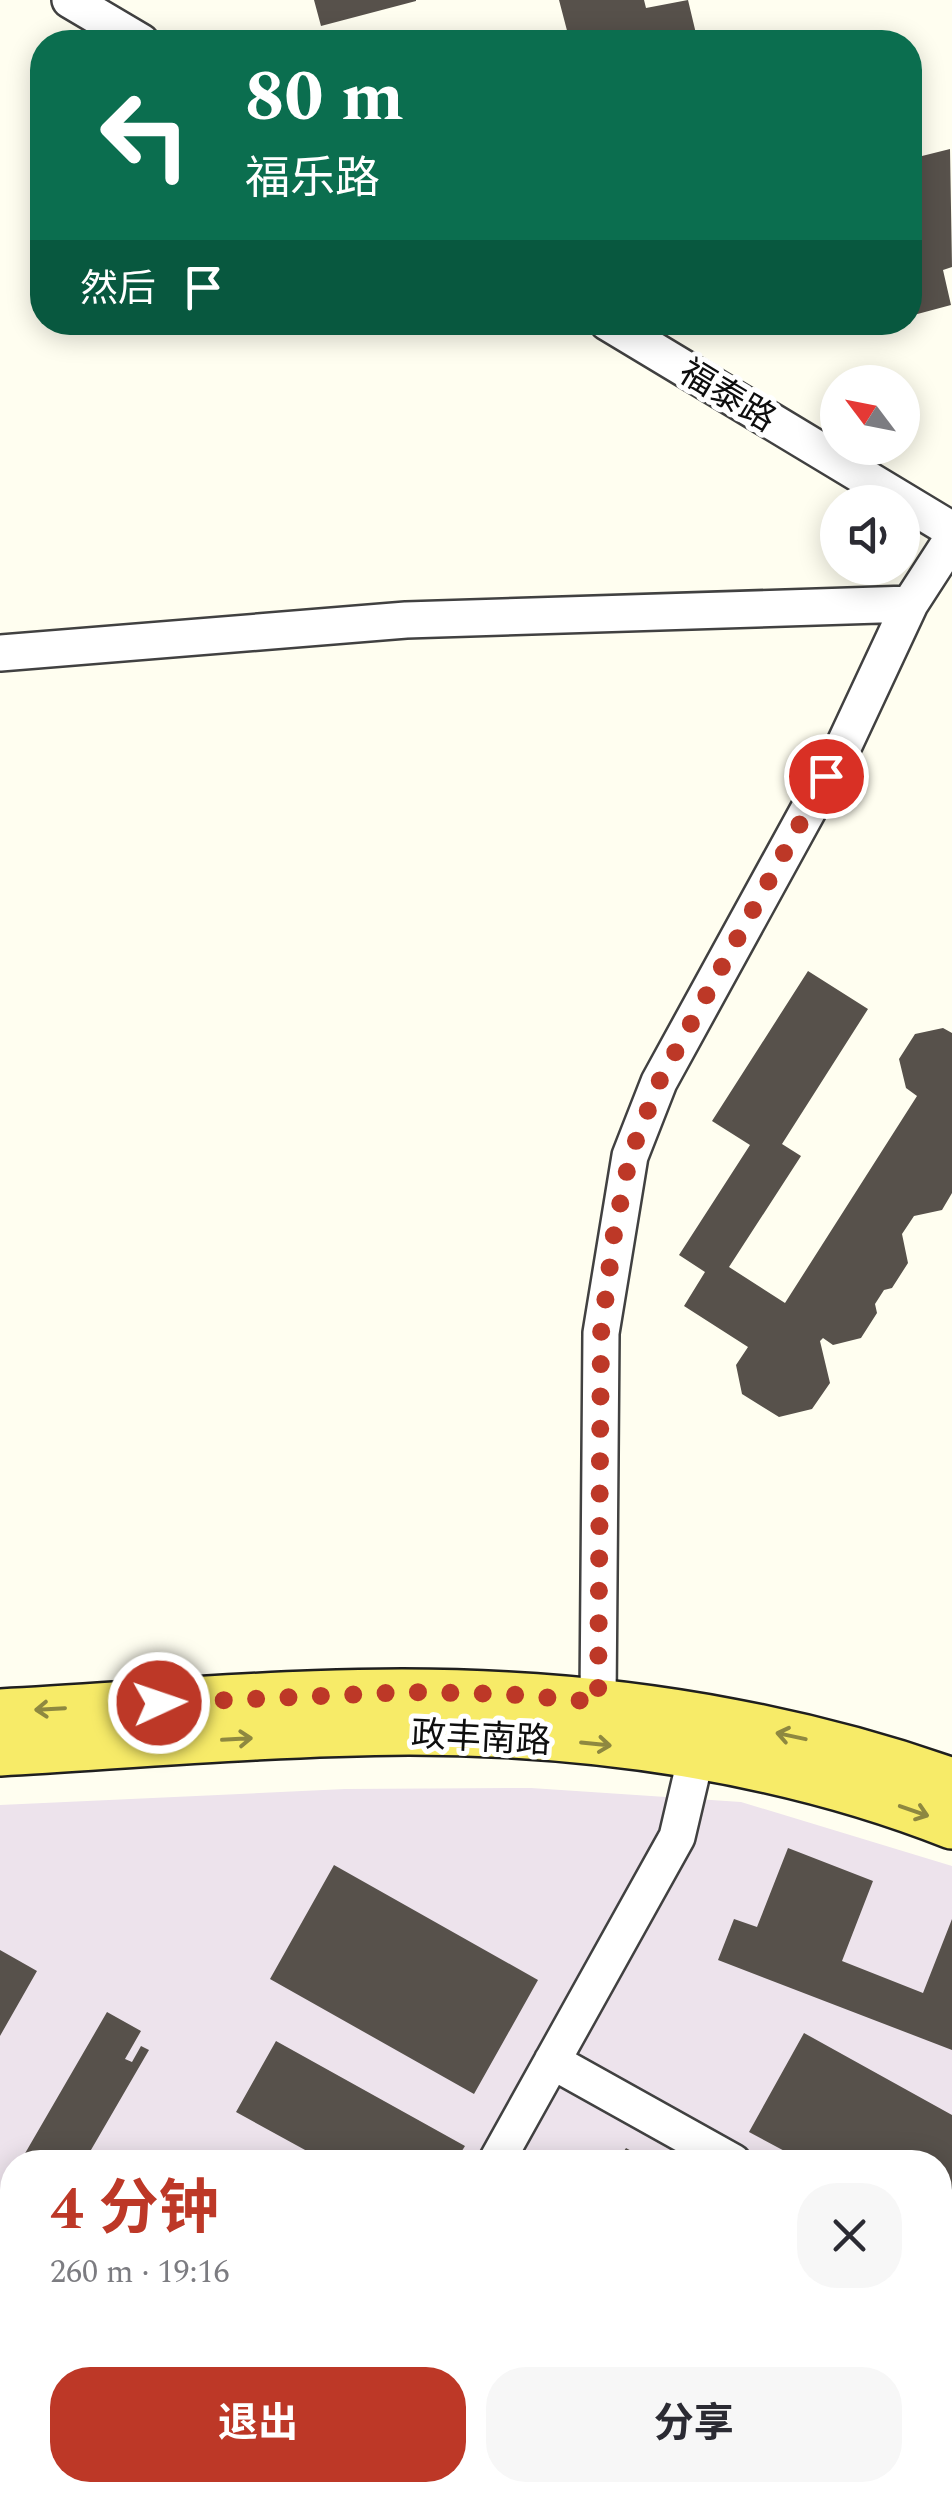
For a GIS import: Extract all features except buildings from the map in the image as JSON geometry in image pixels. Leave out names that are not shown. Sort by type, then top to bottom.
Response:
[{"type":"main road","name":"政丰南路","points":[[0,1712],[393,1692],[506,1694],[598,1702],[806,1739],[952,1781]]},
{"type":"main road","name":"政丰南路","points":[[0,1753],[410,1732],[500,1735],[696,1756],[798,1778],[910,1809],[952,1826]]},
{"type":"street","points":[[70,0],[121,30]]},
{"type":"street","name":"福泰路","points":[[629,335],[952,530]]},
{"type":"street","points":[[598,1702],[601,1333],[614,1234],[630,1156],[659,1082],[845,743],[910,604],[952,539]]},
{"type":"street","points":[[0,654],[406,620],[910,604]]},
{"type":"street","points":[[503,2150],[677,1837],[696,1756]]},
{"type":"street","points":[[552,2062],[711,2150]]},
{"type":"shaded area","points":[[531,1788],[741,1802],[952,1866],[952,2150],[0,2150],[0,1805],[345,1789]]},
{"type":"route","points":[[159,1703],[411,1692],[506,1694],[598,1702],[601,1333],[614,1234],[630,1156],[659,1082],[826,776]]}]
